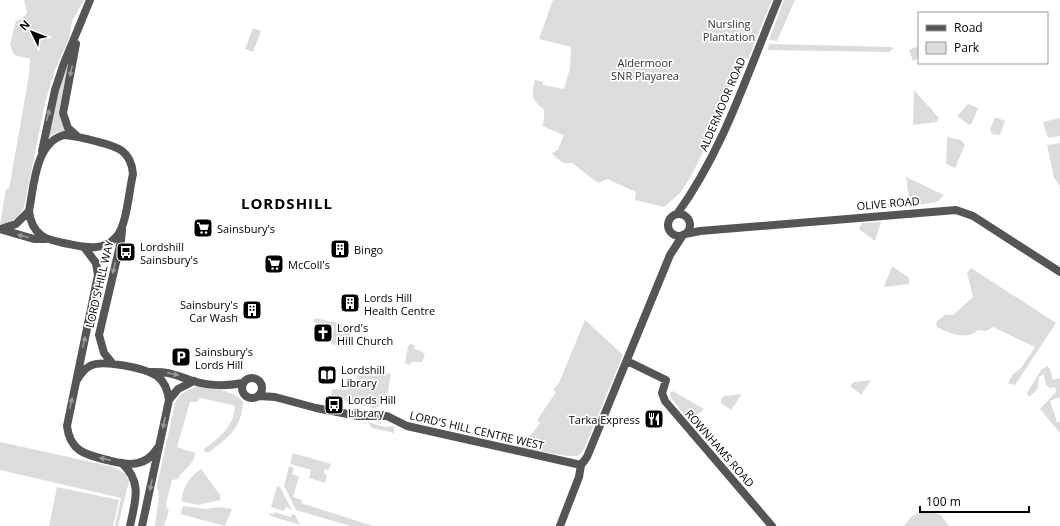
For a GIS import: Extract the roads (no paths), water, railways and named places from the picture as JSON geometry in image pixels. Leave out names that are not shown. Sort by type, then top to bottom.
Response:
[{"type":"street","points":[[46,239],[34,228],[29,211],[55,90],[64,63],[78,33],[90,0]]},
{"type":"street","name":"ALDERMOOR ROAD","points":[[677,214],[692,194],[722,133],[778,0]]},
{"type":"street","points":[[77,136],[68,128],[63,113],[78,33]]},
{"type":"street","points":[[0,229],[34,239],[46,239],[94,248],[106,245],[122,230],[132,174],[130,160],[116,146],[77,136],[58,137],[47,145],[42,154]]},
{"type":"street","name":"ALDERMOOR ROAD","points":[[689,220],[692,194]]},
{"type":"street","name":"OLIVE ROAD","points":[[684,235],[700,231],[956,210],[973,216],[1060,272]]},
{"type":"street","points":[[0,229],[16,224],[29,211]]},
{"type":"street","points":[[670,255],[669,220],[677,214],[684,215],[700,231]]},
{"type":"street","points":[[560,526],[579,477],[581,465],[587,458],[670,255],[690,229],[689,220]]},
{"type":"street","name":"LORD'S HILL WAY","points":[[113,364],[104,353],[99,335],[121,241],[122,230]]},
{"type":"street","points":[[670,230],[675,235],[684,235]]},
{"type":"street","name":"LORD'S HILL WAY","points":[[76,380],[98,275],[96,263],[84,247]]},
{"type":"street","name":"ROWNHAMS ROAD","points":[[627,361],[666,380],[662,393],[665,401],[772,526]]},
{"type":"street","points":[[159,446],[152,455],[142,462],[122,463],[87,455],[76,448],[69,438],[67,426],[76,380],[90,366],[102,363],[124,366],[138,370],[164,372],[183,376],[194,381],[223,386],[252,399],[259,396],[262,391],[262,386],[259,381],[253,378],[247,379],[241,388],[243,394]]},
{"type":"street","points":[[142,526],[169,400],[168,393],[162,382],[151,372]]},
{"type":"street","points":[[169,400],[178,389],[194,381]]},
{"type":"street","points":[[223,386],[243,383]]},
{"type":"street","name":"LORD'S HILL CENTRE WEST","points":[[262,386],[275,397]]},
{"type":"street","name":"LORD'S HILL CENTRE WEST","points":[[259,396],[275,397],[316,408],[358,416],[387,416],[407,426],[581,465]]},
{"type":"street","points":[[122,463],[131,473],[136,484],[136,499],[130,526]]},
{"type":"place","name":"Sainsbury's","points":[[203,228]]},
{"type":"place","name":"Bingo","points":[[340,249]]},
{"type":"place","name":"Lordshill Sainsbury's","points":[[126,252]]},
{"type":"place","name":"McColl's","points":[[274,264]]},
{"type":"place","name":"Lords Hill Health Centre","points":[[350,303]]},
{"type":"place","name":"Sainsbury's Car Wash","points":[[252,310]]},
{"type":"place","name":"Lord's Hill Church","points":[[323,333]]},
{"type":"place","name":"Sainsbury's Lords Hill","points":[[181,357]]},
{"type":"place","name":"Lordshill Library","points":[[327,375]]},
{"type":"place","name":"Lords Hill Library","points":[[334,405]]},
{"type":"place","name":"Tarka Express","points":[[654,419]]},
{"type":"district","name":"LORDSHILL","points":[[287,203]]},
{"type":"park label","name":"Nursling Plantation","points":[[729,29]]},
{"type":"park label","name":"Aldermoor SNR Playarea","points":[[645,68]]}]
